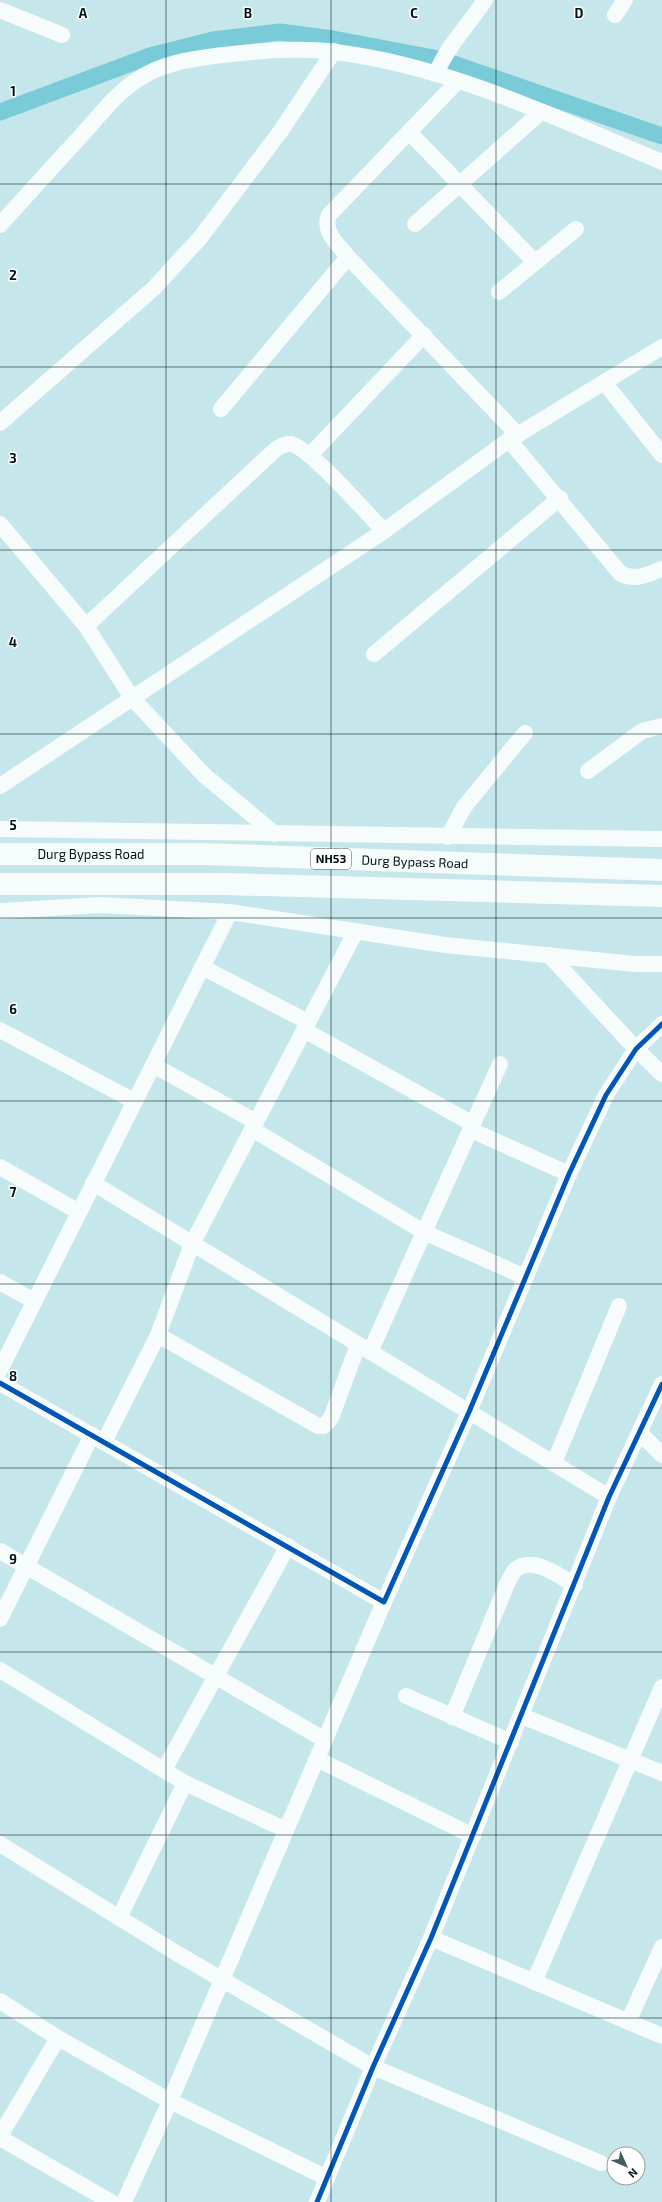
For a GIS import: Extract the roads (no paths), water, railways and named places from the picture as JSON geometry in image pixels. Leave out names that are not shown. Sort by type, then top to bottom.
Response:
[{"type":"highway","name":"Durg Bypass Road","points":[[0,854],[203,854],[662,870]]},
{"type":"highway","name":"Durg Bypass Road","points":[[0,884],[224,884],[662,896]]},
{"type":"street","points":[[436,74],[444,56],[468,26],[485,0]]},
{"type":"street","points":[[615,15],[625,0]]},
{"type":"street","points":[[0,10],[62,35]]},
{"type":"street","points":[[0,225],[122,92],[139,78],[156,69],[183,61],[231,54],[296,49],[334,51],[390,60],[458,81],[541,112],[662,162]]},
{"type":"street","points":[[0,423],[154,288],[200,238],[272,144],[334,51]]},
{"type":"street","points":[[458,81],[328,215],[326,222],[327,228],[348,256],[424,335],[514,438],[620,573],[626,577],[634,578],[662,569]]},
{"type":"street","points":[[415,224],[541,112]]},
{"type":"street","points":[[409,132],[535,262]]},
{"type":"street","points":[[499,292],[576,229]]},
{"type":"street","points":[[221,410],[348,256]]},
{"type":"street","points":[[310,455],[424,335]]},
{"type":"street","points":[[0,786],[384,531],[514,438],[662,347]]},
{"type":"street","points":[[604,382],[662,455]]},
{"type":"street","points":[[86,626],[276,449],[290,444],[310,455],[384,531]]},
{"type":"street","points":[[374,654],[560,498]]},
{"type":"street","points":[[0,524],[86,626],[132,698],[204,775],[276,834]]},
{"type":"street","points":[[588,771],[642,731],[662,726]]},
{"type":"street","points":[[448,837],[464,807],[526,733]]},
{"type":"street","points":[[0,829],[448,837],[662,839]]},
{"type":"street","points":[[0,911],[101,905],[230,912],[445,945],[635,964],[662,964]]},
{"type":"street","points":[[0,1370],[230,912]]},
{"type":"street","points":[[0,1619],[98,1438],[158,1335],[192,1244],[356,931]]},
{"type":"street","points":[[549,955],[636,1049],[662,1074]]},
{"type":"street","points":[[202,967],[306,1026],[472,1127],[569,1174]]},
{"type":"street","points":[[124,2202],[170,2101],[384,1602],[469,1412],[569,1174],[606,1095],[636,1049],[662,1024]]},
{"type":"street","points":[[0,1030],[134,1101]]},
{"type":"street","points":[[158,1335],[318,1426],[324,1426],[331,1418],[364,1348],[424,1232],[500,1064]]},
{"type":"street","points":[[153,1065],[254,1125],[424,1232],[525,1277]]},
{"type":"street","points":[[0,1168],[79,1212]]},
{"type":"street","points":[[93,1183],[609,1497]]},
{"type":"street","points":[[0,1282],[34,1301]]},
{"type":"street","points":[[554,1463],[619,1306]]},
{"type":"street","points":[[0,1383],[384,1602]]},
{"type":"street","points":[[317,2202],[373,2067],[431,1938],[575,1585],[609,1497],[662,1384]]},
{"type":"street","points":[[640,1433],[662,1455]]},
{"type":"street","points":[[164,1770],[288,1546]]},
{"type":"street","points":[[0,1551],[325,1740]]},
{"type":"street","points":[[452,1717],[507,1584],[515,1571],[525,1564],[533,1564],[575,1585]]},
{"type":"street","points":[[0,1670],[185,1783],[286,1830]]},
{"type":"street","points":[[534,1982],[662,1686]]},
{"type":"street","points":[[406,1696],[511,1742]]},
{"type":"street","points":[[522,1716],[662,1773]]},
{"type":"street","points":[[317,1759],[473,1836]]},
{"type":"street","points":[[119,1918],[185,1783]]},
{"type":"street","points":[[0,1844],[119,1918],[373,2067],[601,2163]]},
{"type":"street","points":[[431,1938],[662,2036]]},
{"type":"street","points":[[628,2022],[662,1947]]},
{"type":"street","points":[[0,2001],[58,2038],[170,2101],[327,2178]]},
{"type":"street","points":[[58,2038],[0,2137],[111,2202]]},
{"type":"waterway","points":[[0,112],[150,56],[213,40],[280,32],[333,39],[434,58]]},
{"type":"waterway","points":[[448,62],[662,136]]}]
